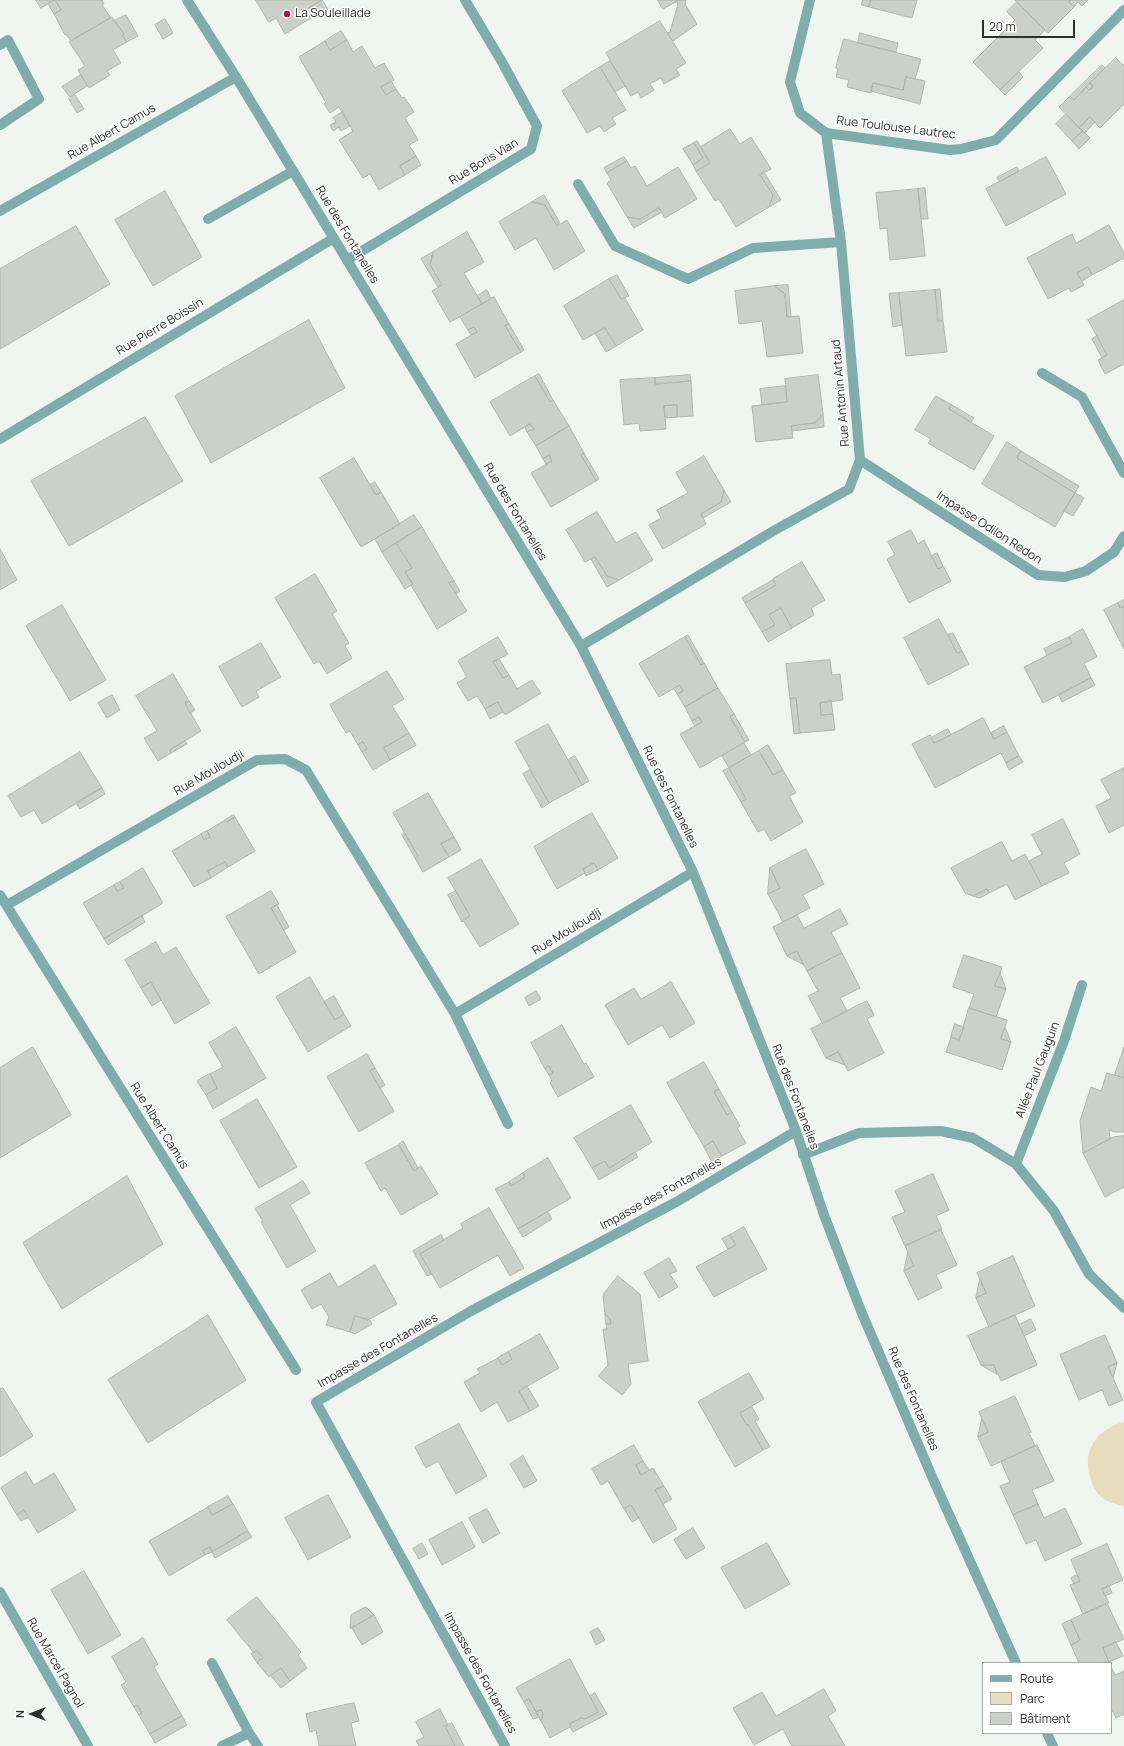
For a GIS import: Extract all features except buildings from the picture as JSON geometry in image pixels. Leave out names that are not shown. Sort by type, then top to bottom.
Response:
[{"type":"street","name":"Rue des Fontanelles","points":[[187,0],[236,76],[581,646],[693,872],[796,1130],[803,1155],[862,1311],[933,1479],[1016,1662]]},
{"type":"street","name":"Rue Boris Vian","points":[[347,260],[531,149],[537,126],[502,62],[465,0]]},
{"type":"street","points":[[810,0],[790,82],[800,113],[826,133]]},
{"type":"street","name":"Rue Toulouse Lautrec","points":[[826,133],[950,150],[961,149],[996,140],[1124,10]]},
{"type":"street","points":[[0,45],[8,40],[39,99],[0,124]]},
{"type":"street","name":"Rue Albert Camus","points":[[0,211],[236,76]]},
{"type":"street","name":"Rue Antonin Artaud","points":[[581,646],[768,534],[849,488],[860,460],[841,242],[826,133]]},
{"type":"street","points":[[208,219],[293,171]]},
{"type":"street","points":[[578,184],[615,246],[688,279],[752,248],[841,242]]},
{"type":"street","name":"Rue Pierre Boissin","points":[[0,439],[334,238]]},
{"type":"street","points":[[1042,373],[1082,397],[1124,473]]},
{"type":"street","name":"Impasse Odilon Redon","points":[[860,460],[1038,575],[1065,577],[1086,571],[1114,552],[1124,536]]},
{"type":"street","name":"Rue Mouloudji","points":[[7,906],[257,760],[285,759],[306,770],[455,1014],[508,1124]]},
{"type":"street","name":"Rue Mouloudji","points":[[455,1014],[693,872]]},
{"type":"street","name":"Rue Albert Camus","points":[[0,895],[296,1370]]},
{"type":"street","name":"Allée Paul Gauguin","points":[[1016,1164],[1064,1041],[1082,985]]},
{"type":"street","name":"Impasse des Fontanelles","points":[[506,1746],[316,1402],[471,1311],[678,1201],[796,1130]]},
{"type":"street","points":[[803,1155],[859,1133],[941,1131],[973,1138],[1016,1164],[1054,1211],[1089,1274],[1124,1308]]},
{"type":"street","name":"Rue Marcel Pagnol","points":[[0,1592],[88,1746]]},
{"type":"street","points":[[212,1663],[258,1746]]},
{"type":"street","points":[[222,1746],[249,1732]]},
{"type":"street","points":[[1047,1734],[1053,1746]]},
{"type":"green space","points":[[1124,1422],[1124,1509],[1123,1506],[1107,1501],[1100,1496],[1090,1477],[1088,1458],[1090,1450],[1099,1435],[1114,1425]]},
{"type":"place","name":"La Souleillade","points":[[287,14]]}]
